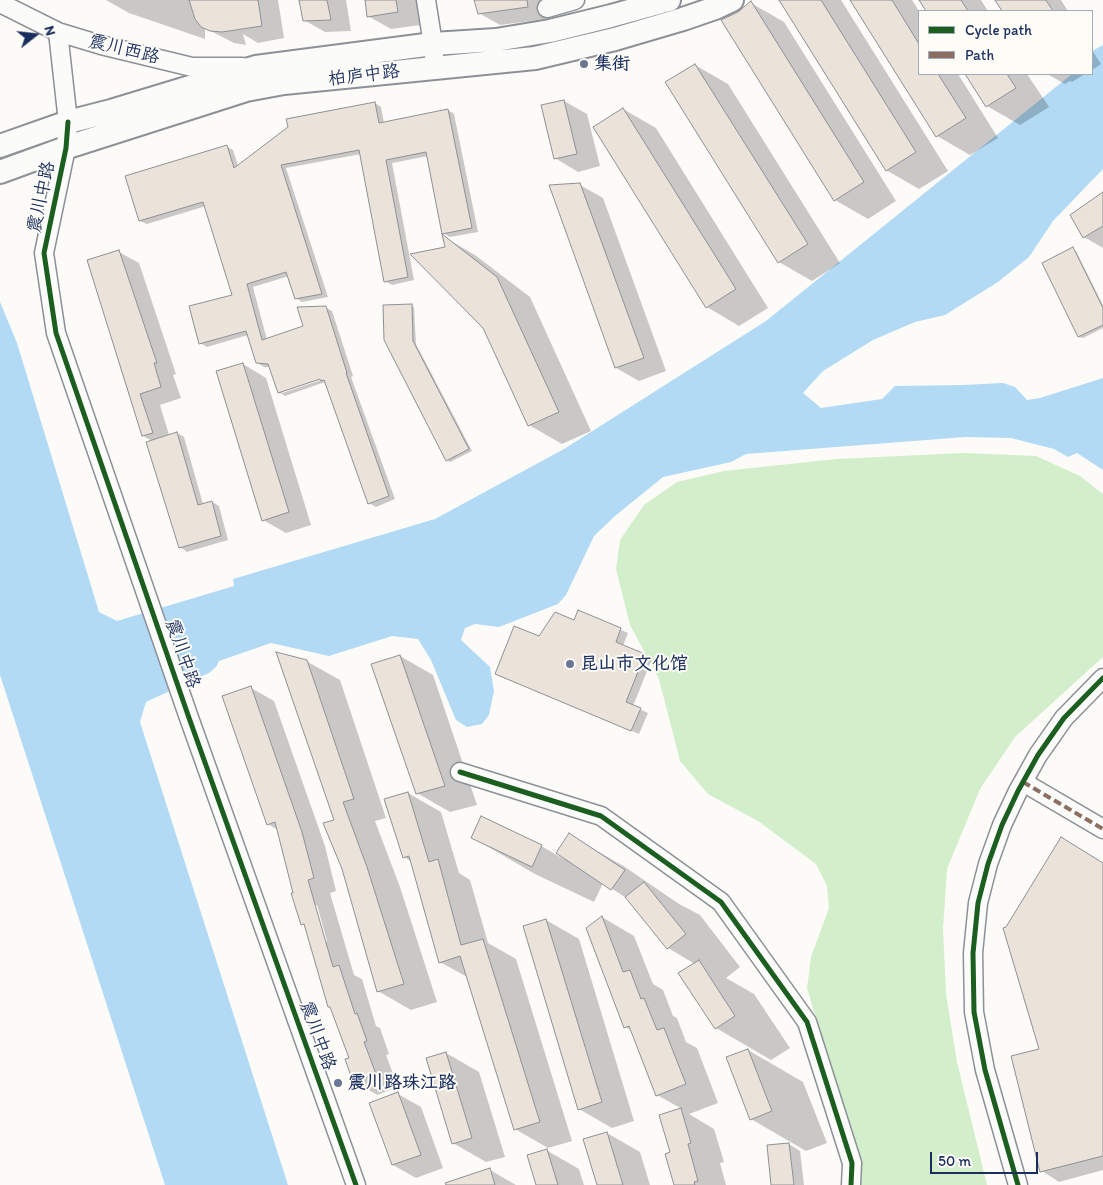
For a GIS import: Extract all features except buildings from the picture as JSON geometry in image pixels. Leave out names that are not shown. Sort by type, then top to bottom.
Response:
[{"type":"main road","name":"柏庐中路","points":[[3,146],[68,122],[111,111],[256,66],[433,44],[496,40],[550,31],[669,0]]},
{"type":"main road","name":"柏庐中路","points":[[7,169],[246,90],[284,83],[535,58],[683,20],[732,0]]},
{"type":"street","points":[[426,0],[433,44],[434,68]]},
{"type":"street","points":[[547,8],[575,0]]},
{"type":"street","name":"震川西路","points":[[0,4],[58,32],[100,45],[192,67],[256,66]]},
{"type":"street","name":"震川中路","points":[[58,32],[68,122],[66,148],[44,253],[56,333],[188,715],[356,1185]]},
{"type":"street","points":[[1018,1185],[983,1060],[974,1012],[973,953],[978,904],[988,864],[1002,825],[1023,782],[1038,755],[1064,718],[1103,678]]},
{"type":"street","points":[[460,772],[601,816],[721,902],[807,1022],[852,1163],[851,1185]]},
{"type":"street","points":[[1023,782],[1103,829]]},
{"type":"green space","points":[[963,453],[1036,456],[1080,476],[1103,494],[1103,657],[1015,737],[980,789],[947,869],[943,929],[946,994],[957,1062],[987,1185],[857,1185],[858,1156],[807,988],[811,957],[829,908],[827,886],[816,864],[758,821],[708,794],[680,761],[659,679],[630,625],[616,569],[620,540],[644,505],[677,482],[724,471],[836,459]]},
{"type":"water","points":[[1103,45],[1103,169],[1053,221],[1029,257],[998,282],[945,315],[915,322],[873,340],[823,371],[803,393],[821,408],[882,399],[895,386],[1003,383],[1015,387],[1027,400],[1040,398],[1103,378],[1103,470],[1077,453],[1068,457],[1054,449],[1011,438],[965,437],[746,454],[731,462],[663,477],[615,516],[594,536],[566,595],[558,604],[499,627],[475,624],[465,628],[461,640],[490,667],[494,691],[489,715],[482,724],[467,727],[456,720],[431,660],[418,639],[392,636],[329,656],[271,643],[219,661],[216,667],[209,673],[146,702],[140,722],[288,1185],[165,1185],[0,675],[0,302],[17,343],[99,612],[117,621],[234,586],[233,579],[435,519],[564,449],[766,321],[1071,75],[1093,75],[1093,50]]},
{"type":"marked path","points":[[1023,782],[1103,829]]},
{"type":"cycle path","points":[[68,122],[66,148],[44,253],[56,333],[188,715],[356,1185]]},
{"type":"cycle path","points":[[1018,1185],[985,1070],[974,1012],[973,953],[978,903],[988,864],[1002,825],[1018,791],[1038,755],[1064,718],[1103,678]]},
{"type":"cycle path","points":[[460,772],[601,816],[721,902],[807,1022],[852,1163],[851,1185]]},
{"type":"place","name":"集街","points":[[584,64]]},
{"type":"place","name":"昆山市文化馆","points":[[570,664]]},
{"type":"place","name":"震川路珠江路","points":[[338,1083]]}]
